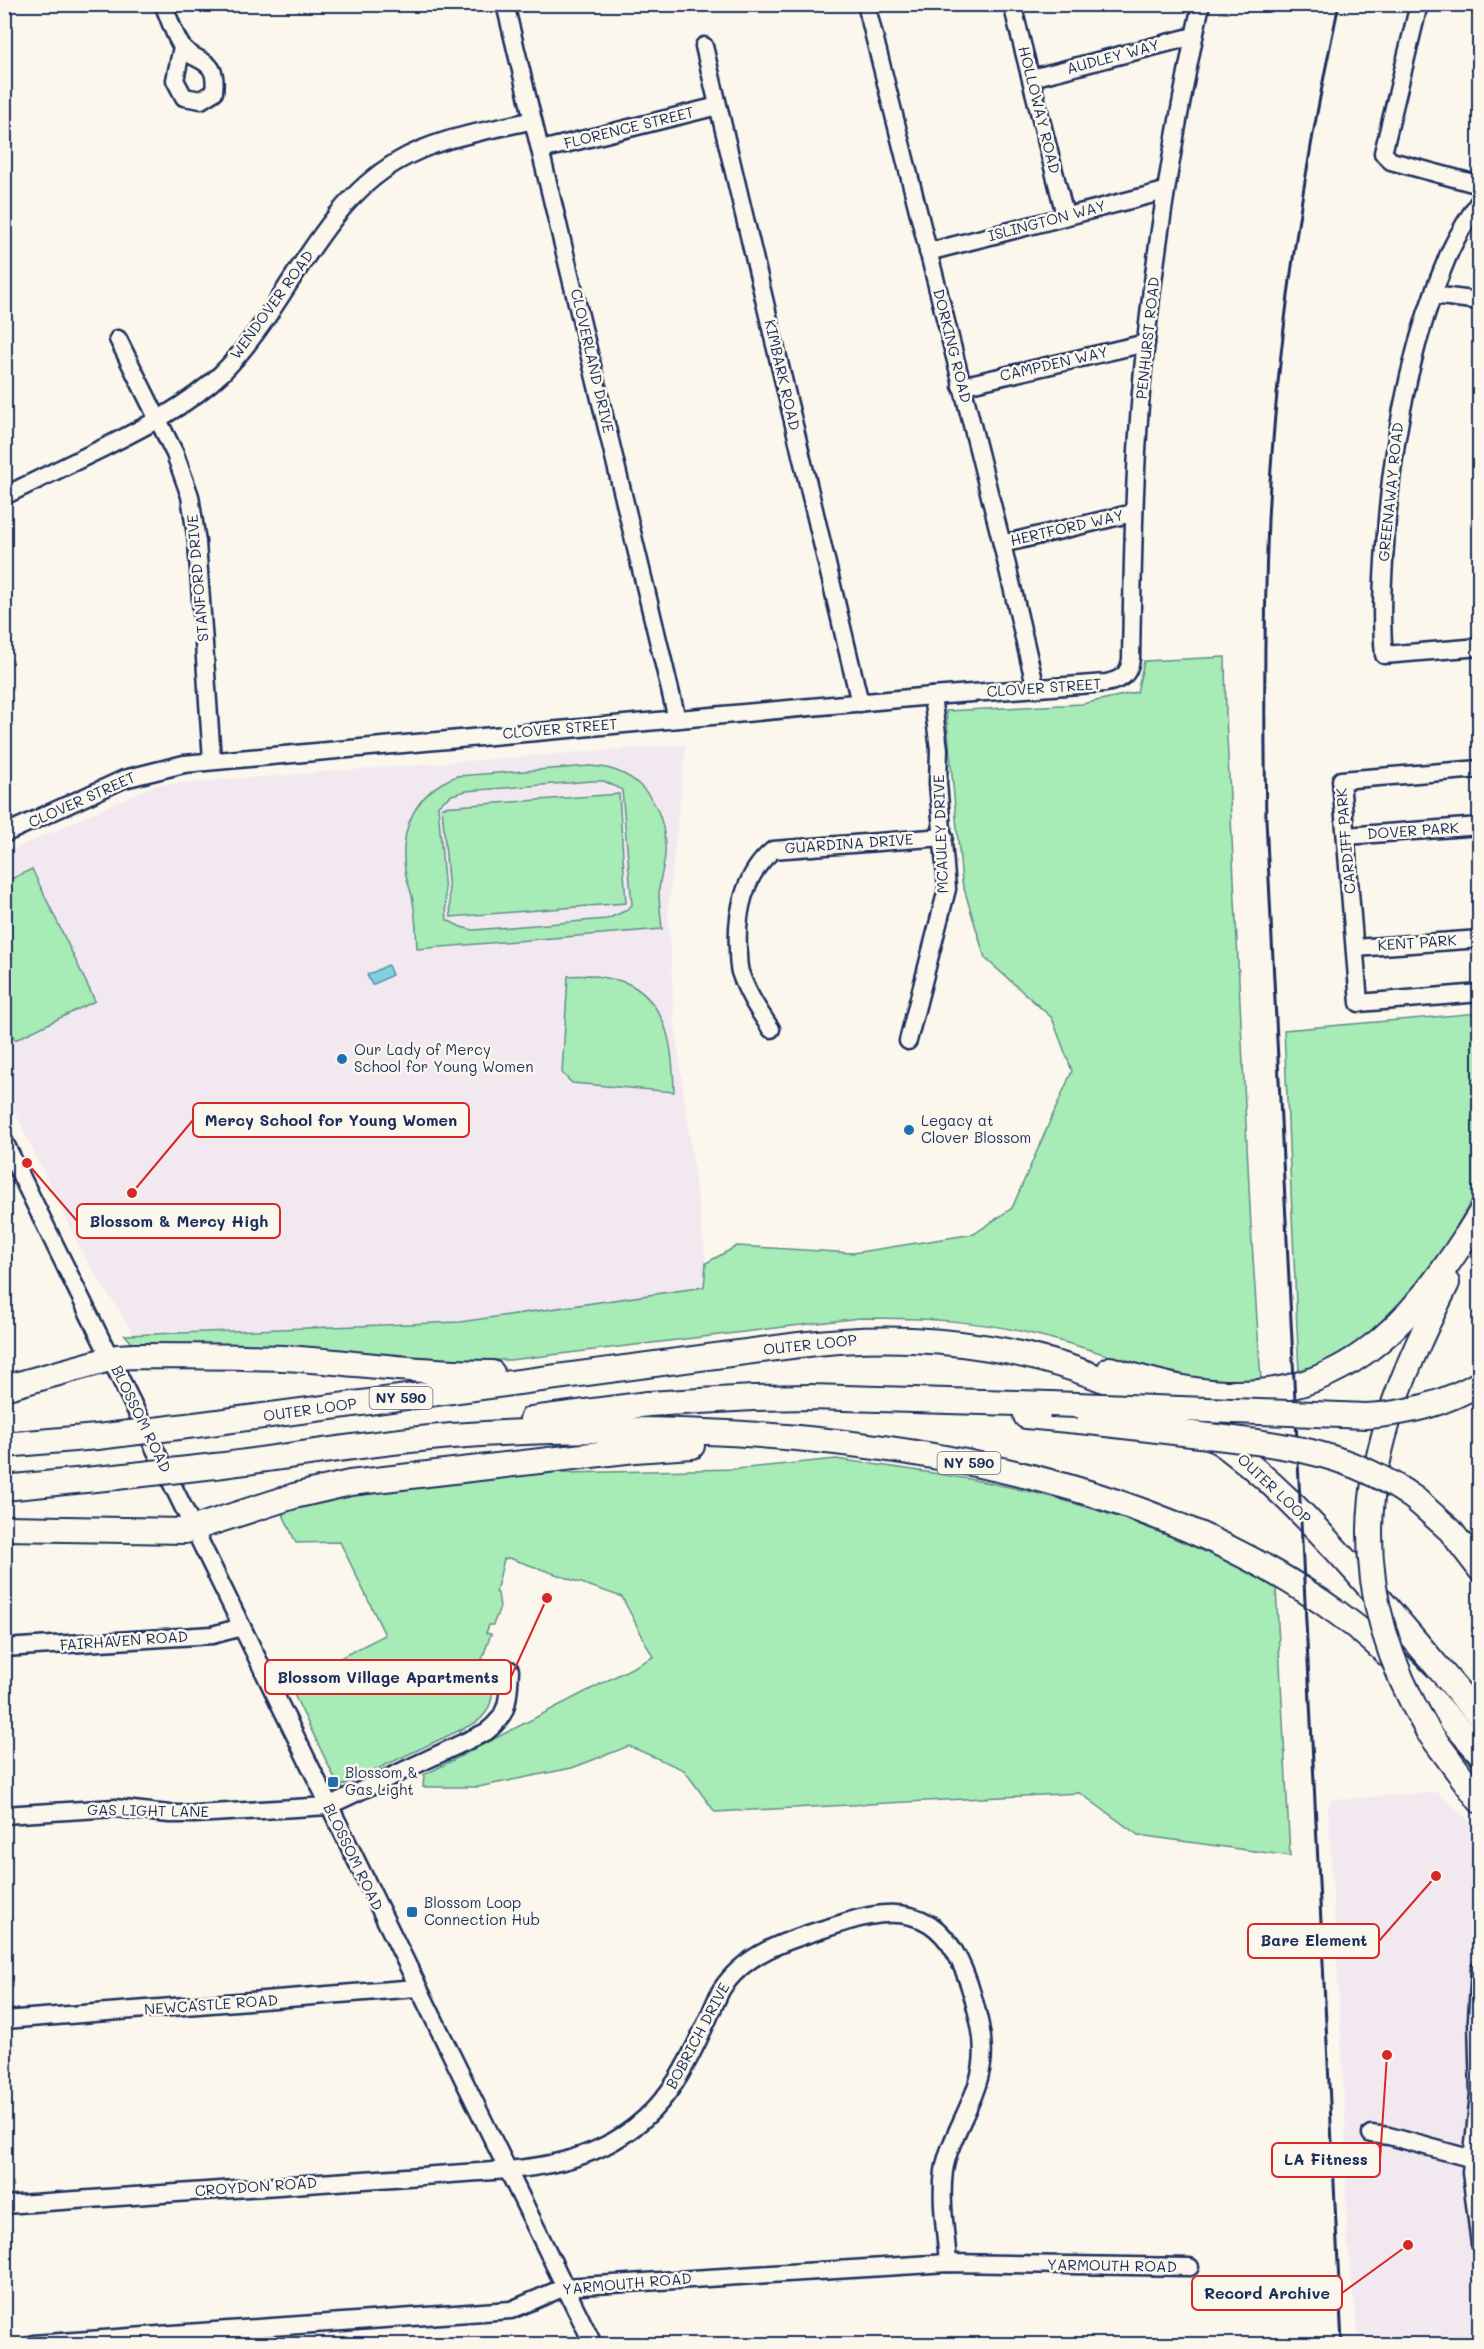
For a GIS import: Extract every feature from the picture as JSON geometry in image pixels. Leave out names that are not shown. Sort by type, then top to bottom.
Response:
[{"type":"highway","points":[[974,1344],[1012,1347],[1051,1354],[1197,1391],[1242,1393],[1285,1387],[1308,1381],[1342,1366],[1389,1334],[1431,1287],[1479,1215]]},
{"type":"highway","points":[[1479,1215],[1410,1360],[1391,1408],[1375,1467],[1370,1531],[1372,1579],[1386,1639],[1402,1682],[1428,1731],[1479,1801]]},
{"type":"highway","name":"OUTER LOOP","points":[[4,1445],[195,1425],[838,1341],[896,1339],[974,1344],[1031,1356],[1105,1380],[1158,1405],[1217,1439],[1255,1468],[1291,1502],[1479,1717]]},
{"type":"highway","points":[[4,1388],[111,1359],[135,1356],[244,1356],[453,1373],[606,1371]]},
{"type":"highway","points":[[372,1444],[578,1412],[648,1404],[764,1397],[1050,1404],[1366,1416],[1421,1408],[1446,1400],[1479,1383]]},
{"type":"highway","points":[[863,1399],[1089,1422],[1273,1444],[1317,1452],[1368,1470],[1415,1499],[1450,1530],[1479,1569]]},
{"type":"highway","name":"NY 590","points":[[4,1488],[215,1466],[372,1444],[470,1435],[646,1430],[754,1435],[901,1451],[997,1469],[1092,1495],[1175,1525],[1256,1562],[1307,1592],[1370,1638],[1413,1679],[1479,1753]]},
{"type":"highway","points":[[4,1528],[179,1532],[283,1499],[339,1485],[623,1451],[709,1445],[901,1451]]},
{"type":"highway","points":[[1414,1640],[1479,1708]]},
{"type":"street","points":[[163,4],[182,47]]},
{"type":"street","name":"CLOVERLAND DRIVE","points":[[505,4],[677,719]]},
{"type":"street","name":"DORKING ROAD","points":[[866,4],[1002,544],[1036,689]]},
{"type":"street","name":"HOLLOWAY ROAD","points":[[1012,4],[1065,215]]},
{"type":"street","name":"PENHURST ROAD","points":[[1126,674],[1131,659],[1133,513],[1146,343],[1166,191],[1201,4]]},
{"type":"street","points":[[1419,4],[1383,153],[1391,161],[1479,185]]},
{"type":"street","name":"AUDLEY WAY","points":[[1032,78],[1194,36]]},
{"type":"street","name":"KIMBARK ROAD","points":[[704,46],[860,703]]},
{"type":"street","name":"FLORENCE STREET","points":[[541,150],[718,106]]},
{"type":"street","name":"WENDOVER ROAD","points":[[4,496],[158,420],[208,385],[231,363],[250,340],[330,225],[355,194],[370,180],[400,160],[433,145],[533,120]]},
{"type":"street","name":"ISLINGTON WAY","points":[[928,252],[1065,215],[1166,191]]},
{"type":"street","name":"GREENAWAY ROAD","points":[[1479,200],[1448,254],[1406,382],[1391,468],[1381,598],[1383,656],[1479,647]]},
{"type":"street","points":[[1433,295],[1479,301]]},
{"type":"street","name":"STANFORD DRIVE","points":[[118,339],[182,470],[194,516],[213,760]]},
{"type":"street","name":"CAMPDEN WAY","points":[[961,386],[1146,343]]},
{"type":"street","name":"HERTFORD WAY","points":[[1002,544],[1133,513]]},
{"type":"street","name":"CLOVER STREET","points":[[4,834],[124,779],[160,769],[213,760],[932,696],[1106,683],[1116,681],[1126,674]]},
{"type":"street","name":"MCAULEY DRIVE","points":[[908,1041],[946,889],[944,837],[938,783],[939,749],[932,696]]},
{"type":"street","name":"CARDIFF PARK","points":[[1479,769],[1341,780],[1359,1003],[1479,993]]},
{"type":"street","name":"DOVER PARK","points":[[1346,836],[1479,826]]},
{"type":"street","name":"GUARDINA DRIVE","points":[[771,1029],[752,1000],[739,969],[737,926],[746,887],[760,860],[773,850],[944,837]]},
{"type":"street","name":"KENT PARK","points":[[1355,948],[1479,939]]},
{"type":"street","name":"BLOSSOM ROAD","points":[[4,1141],[417,1989],[593,2344]]},
{"type":"street","name":"FAIRHAVEN ROAD","points":[[4,1648],[212,1635],[242,1627]]},
{"type":"street","points":[[328,1806],[486,1732],[498,1723],[506,1709],[510,1670]]},
{"type":"street","name":"GAS LIGHT LANE","points":[[4,1815],[116,1808],[169,1814],[195,1814],[328,1806]]},
{"type":"street","name":"BOBRICH DRIVE","points":[[508,2170],[543,2167],[574,2160],[612,2142],[645,2120],[662,2102],[677,2080],[729,1978],[748,1960],[782,1943],[852,1920],[874,1914],[903,1914],[927,1923],[955,1950],[969,1982],[980,2028],[982,2045],[979,2079],[944,2170],[948,2263]]},
{"type":"street","points":[[1479,1968],[1477,2019],[1479,2094],[1476,2160],[1472,2186],[1479,2244]]},
{"type":"street","name":"NEWCASTLE ROAD","points":[[4,2020],[417,1989]]},
{"type":"street","points":[[1371,2134],[1389,2136],[1476,2160]]},
{"type":"street","name":"CROYDON ROAD","points":[[4,2205],[508,2170]]},
{"type":"street","name":"YARMOUTH ROAD","points":[[33,2344],[511,2310],[565,2287],[948,2263],[1190,2267]]},
{"type":"shaded area","name":"Our Lady of Mercy School for Young Women","points":[[686,744],[668,909],[675,1025],[706,1263],[704,1287],[460,1322],[133,1333],[83,1254],[5,1092],[5,853],[155,785]]},
{"type":"shaded area","points":[[1437,1792],[1479,1830],[1479,2022],[1474,2096],[1460,2166],[1479,2310],[1479,2344],[1363,2344],[1357,2329],[1347,2239],[1345,2112],[1328,1807],[1332,1800]]},
{"type":"green space","points":[[1225,657],[1251,1227],[1261,1381],[1203,1379],[1175,1374],[1015,1330],[927,1319],[860,1318],[510,1360],[415,1360],[258,1346],[134,1345],[125,1335],[460,1322],[704,1287],[706,1263],[737,1246],[853,1253],[974,1234],[1012,1208],[1072,1071],[1052,1018],[985,958],[962,882],[946,711],[1082,704],[1137,692],[1144,661]]},
{"type":"green space","points":[[590,766],[608,768],[636,782],[655,806],[664,837],[665,855],[659,892],[662,929],[417,949],[414,908],[404,855],[408,826],[421,801],[431,791],[457,776]],"holes":[[[604,781],[622,790],[632,905],[625,911],[607,919],[473,930],[447,920],[438,805],[452,795],[466,791]]]},
{"type":"green space","points":[[619,794],[626,903],[451,917],[442,807]]},
{"type":"green space","points":[[32,869],[95,1001],[15,1040],[5,1017],[5,882]]},
{"type":"green space","points":[[591,975],[627,983],[644,994],[654,1006],[667,1032],[674,1092],[572,1083],[562,1073],[568,976]]},
{"type":"green space","points":[[1479,1013],[1479,1188],[1428,1275],[1405,1306],[1341,1356],[1299,1373],[1284,1030]]},
{"type":"green space","points":[[836,1459],[982,1482],[1069,1502],[1175,1538],[1276,1587],[1290,1856],[1138,1835],[1080,1793],[715,1812],[684,1770],[629,1746],[572,1768],[478,1787],[423,1787],[424,1775],[653,1657],[622,1597],[509,1558],[504,1559],[496,1592],[500,1607],[493,1625],[489,1625],[486,1633],[491,1634],[482,1659],[494,1664],[493,1689],[490,1704],[482,1718],[339,1787],[289,1684],[385,1635],[340,1542],[296,1543],[280,1508],[312,1498],[525,1468],[564,1473],[737,1469]]},
{"type":"water","points":[[388,965],[392,975],[372,985],[367,975]]},
{"type":"railway","points":[[1339,4],[1302,196],[1277,390],[1268,520],[1265,707],[1266,819],[1342,2344]]},
{"type":"place","name":"Our Lady of Mercy School for Young Women","points":[[342,1059]]},
{"type":"place","name":"Legacy at Clover Blossom","points":[[909,1130]]},
{"type":"place","name":"Blossom & Mercy High","points":[[27,1163]]},
{"type":"place","name":"Mercy School for Young Women","points":[[132,1193]]},
{"type":"place","name":"Blossom Village Apartments","points":[[547,1598]]},
{"type":"place","name":"Blossom & Gas Light","points":[[333,1782]]},
{"type":"place","name":"Bare Element","points":[[1436,1876]]},
{"type":"place","name":"Blossom Loop Connection Hub","points":[[412,1912]]},
{"type":"place","name":"LA Fitness","points":[[1387,2055]]},
{"type":"place","name":"Record Archive","points":[[1408,2245]]}]
